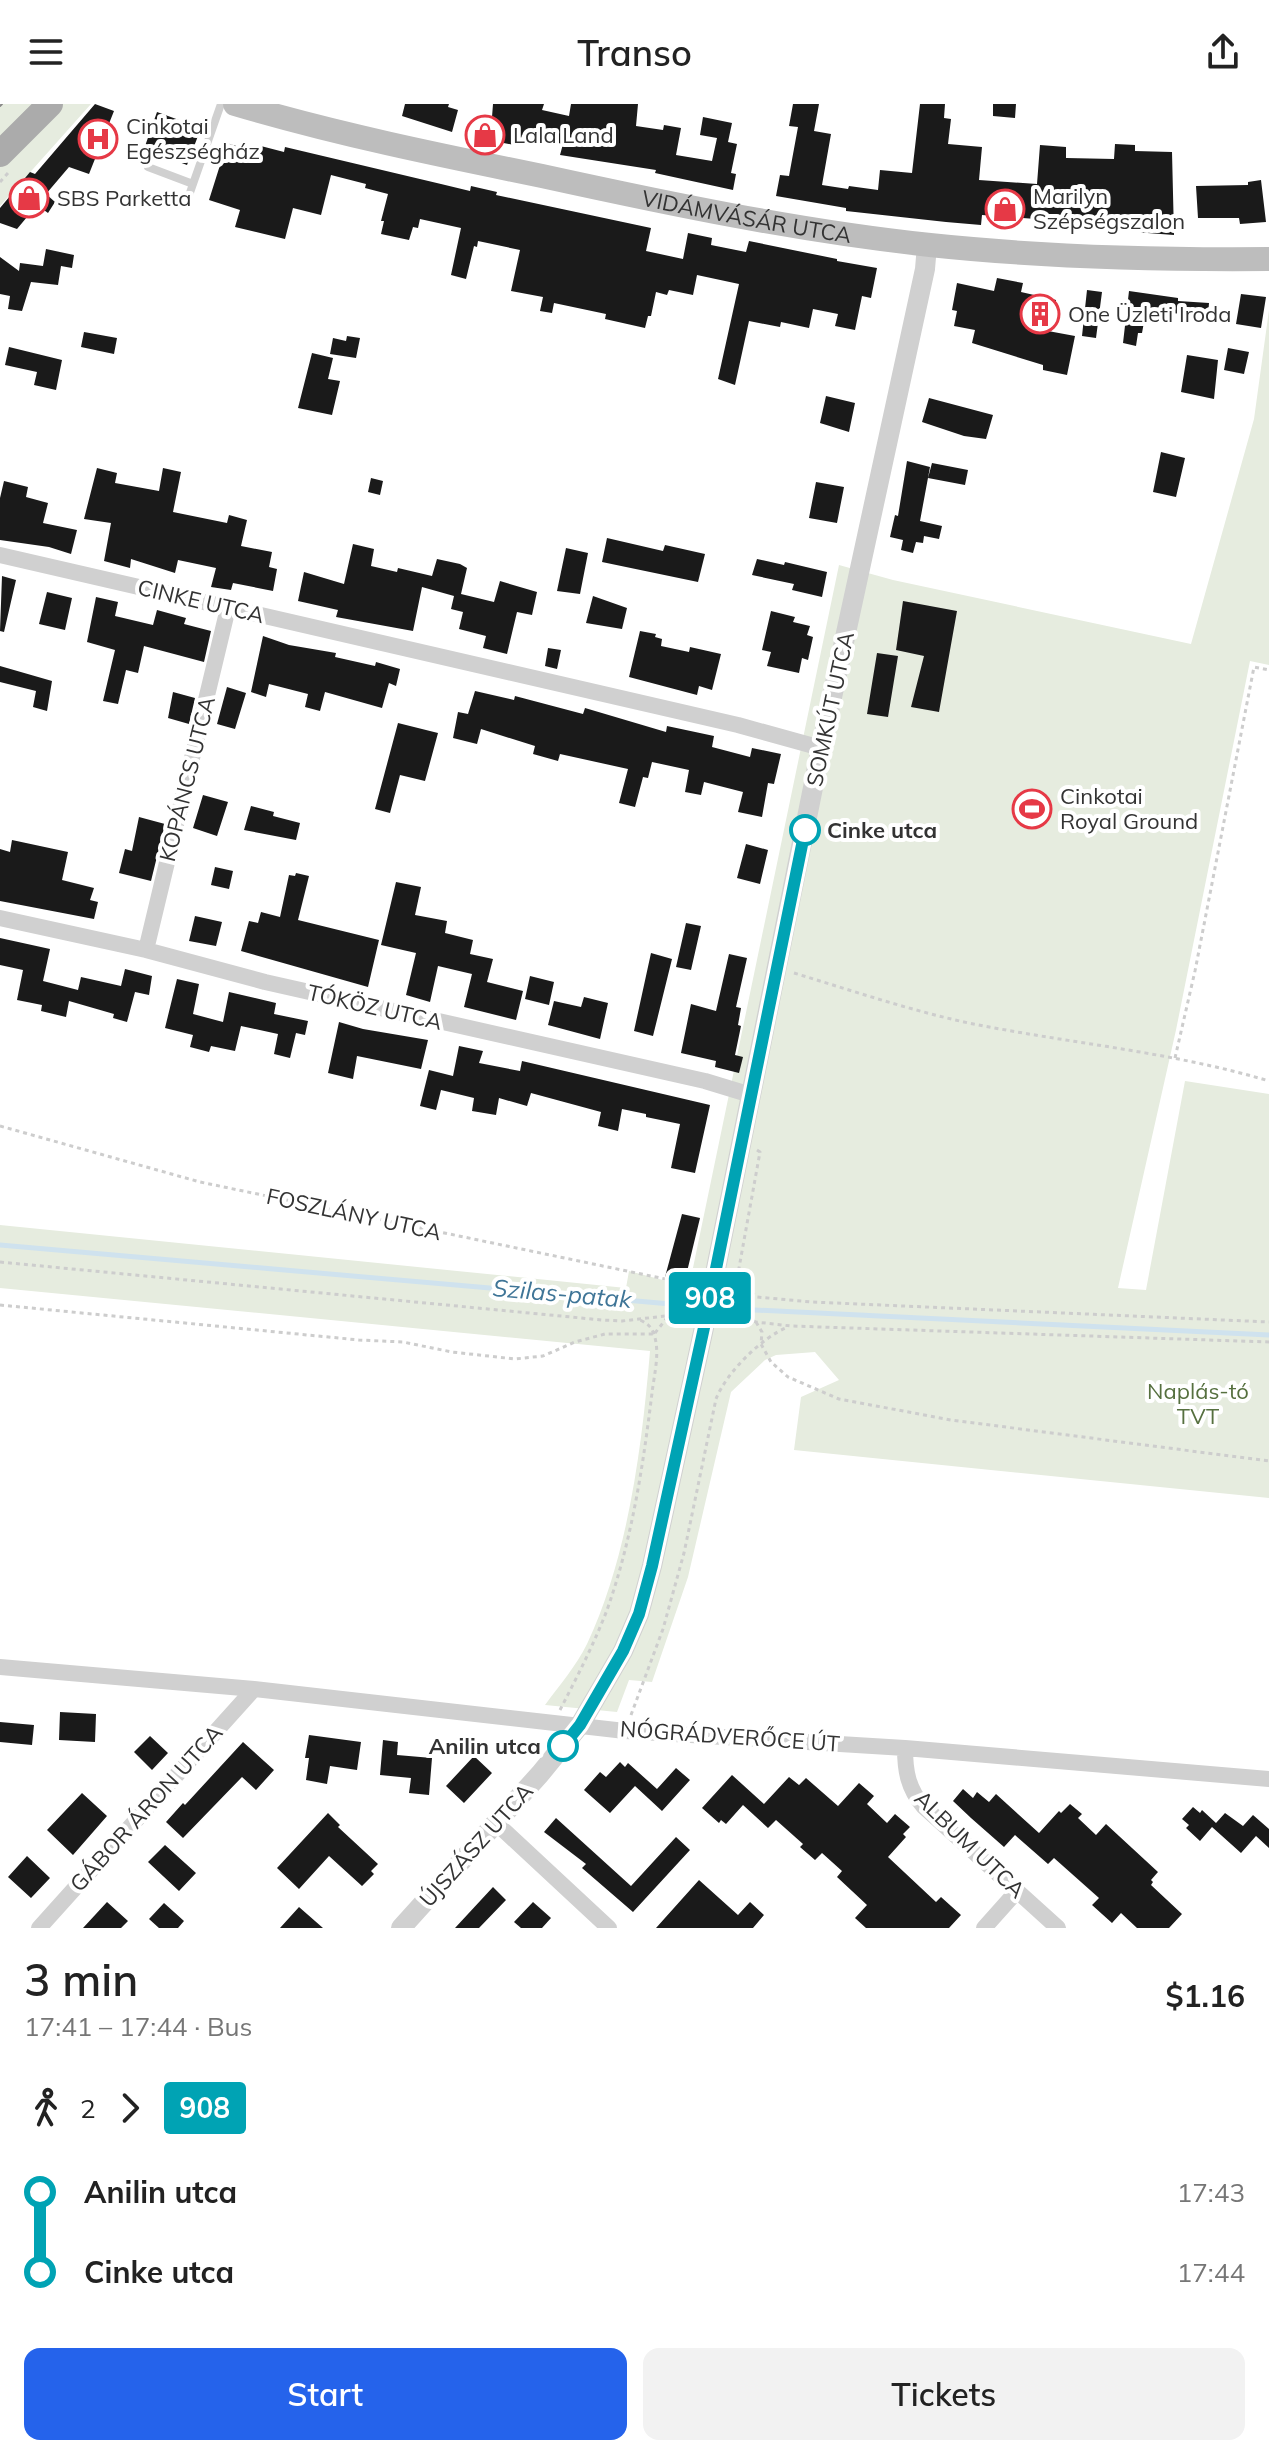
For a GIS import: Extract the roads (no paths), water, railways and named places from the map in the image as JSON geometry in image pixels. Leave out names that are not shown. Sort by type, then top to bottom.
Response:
[{"type":"main road","points":[[0,154],[50,104]]},
{"type":"main road","name":"VIDÁMVÁSÁR UTCA","points":[[235,104],[416,150],[798,227],[927,245],[1058,256],[1269,259]]},
{"type":"street","name":"SOMKÚT UTCA","points":[[580,1725],[623,1651],[639,1614],[652,1566],[821,748],[925,269],[927,245]]},
{"type":"street","name":"CINKE UTCA","points":[[0,555],[738,725],[821,748]]},
{"type":"street","name":"KOPÁNCS UTCA","points":[[146,950],[228,608]]},
{"type":"street","name":"TÓKÖZ UTCA","points":[[0,918],[146,950],[265,982],[691,1078],[751,1095]]},
{"type":"street","name":"NÓGRÁDVERŐCE ÚT","points":[[0,1667],[254,1689],[625,1731],[905,1748],[1269,1779]]},
{"type":"street","name":"GÁBOR ÁRON UTCA","points":[[39,1928],[254,1689]]},
{"type":"street","name":"ÚJSZÁSZ UTCA","points":[[401,1928],[580,1725]]},
{"type":"street","name":"ALBUM UTCA","points":[[905,1748],[905,1768],[913,1794],[923,1806],[1058,1928]]},
{"type":"street","points":[[496,1823],[609,1928]]},
{"type":"street","points":[[984,1928],[1017,1891]]},
{"type":"lane","points":[[186,204],[221,104]]},
{"type":"lane","points":[[148,167],[193,184]]},
{"type":"waterway","name":"Szilas-patak","points":[[0,1245],[705,1307]]},
{"type":"waterway","name":"Szilas-patak","points":[[715,1308],[1269,1335]]},
{"type":"place","name":"Lala Land","points":[[485,135]]},
{"type":"place","name":"Cinkotai Egészségház","points":[[98,139]]},
{"type":"place","name":"SBS Parketta","points":[[29,198]]},
{"type":"place","name":"Marilyn Szépségszalon","points":[[1005,209]]},
{"type":"place","name":"One Üzleti Iroda","points":[[1040,314]]},
{"type":"place","name":"Cinkotai Royal Ground","points":[[1032,809]]},
{"type":"place","name":"Cinke utca","points":[[805,830]]},
{"type":"place","name":"Anilin utca","points":[[563,1746]]},
{"type":"park label","name":"Naplás-tó TVT","points":[[1198,1404]]}]
